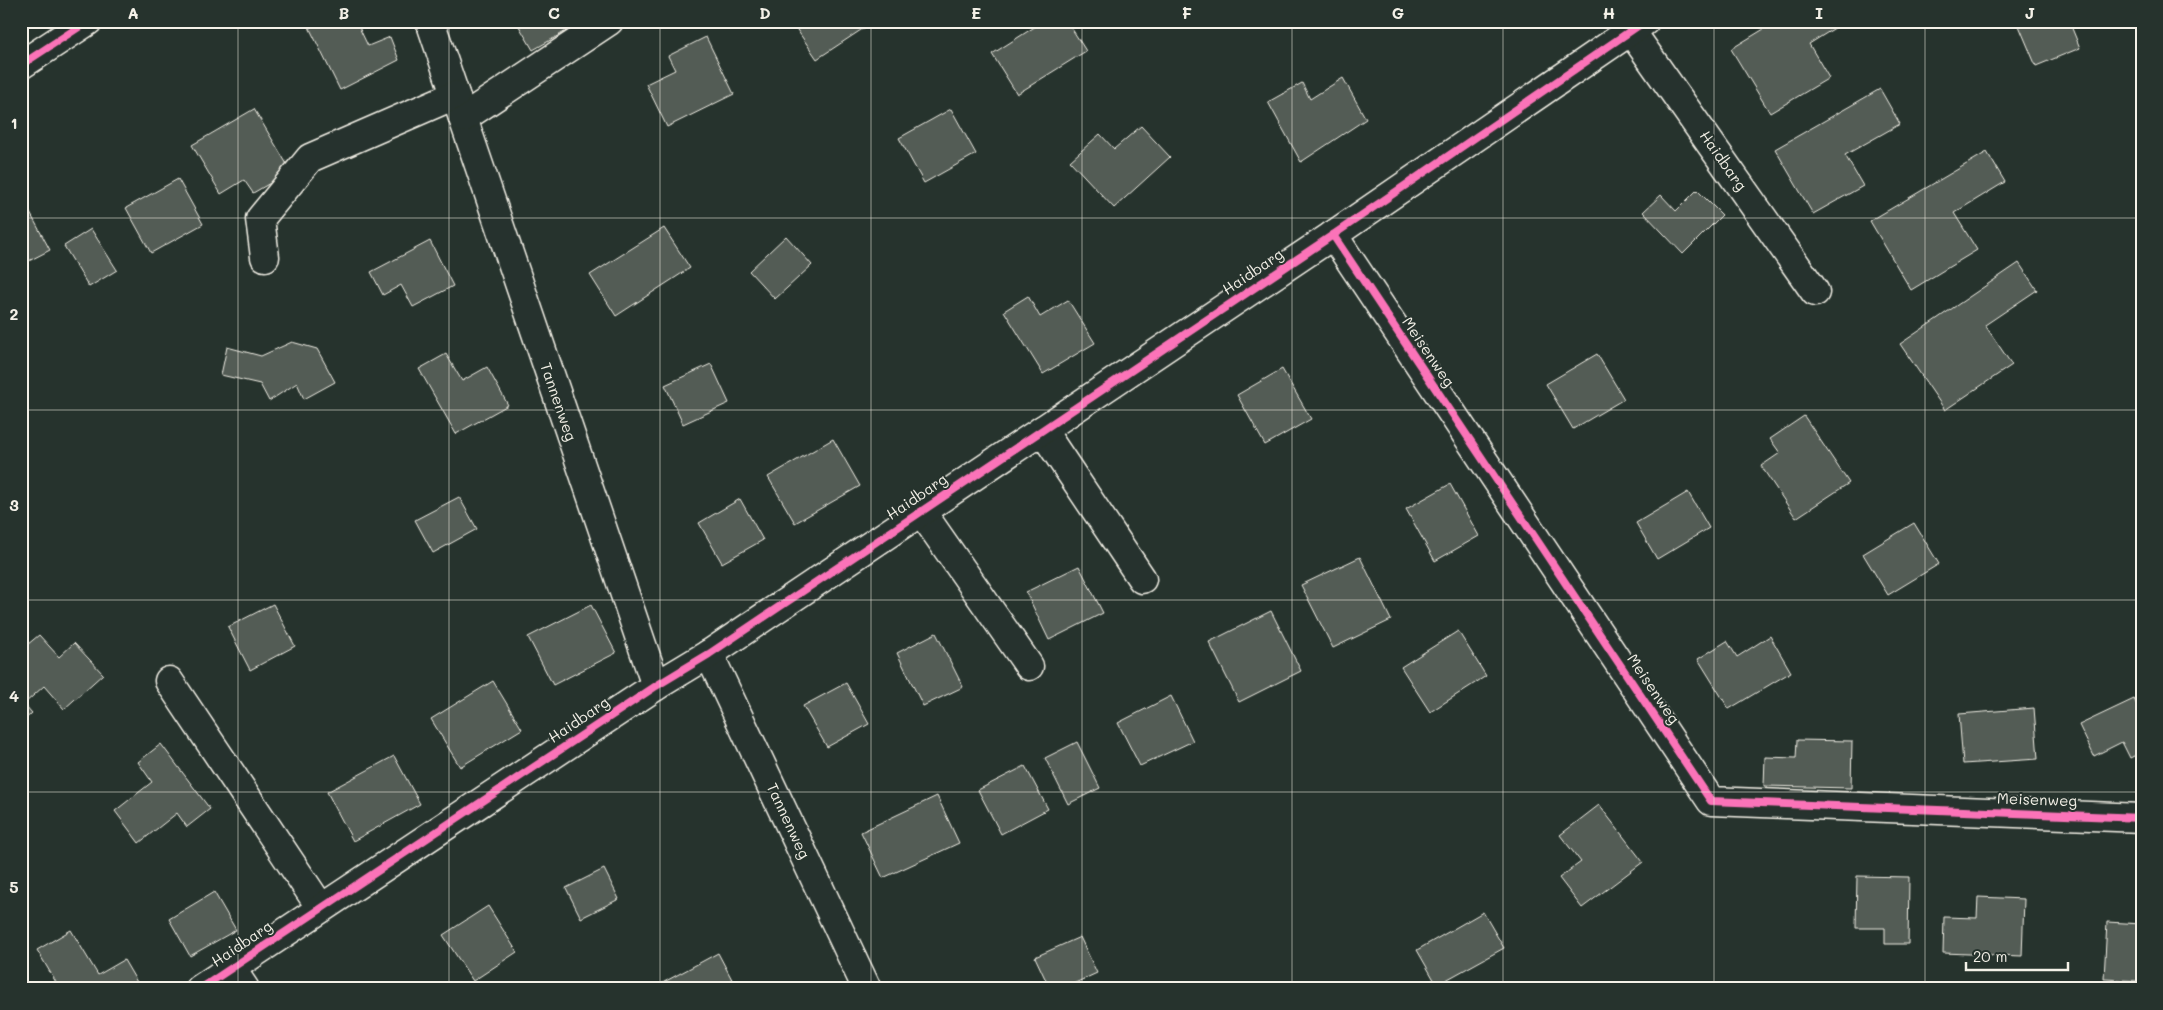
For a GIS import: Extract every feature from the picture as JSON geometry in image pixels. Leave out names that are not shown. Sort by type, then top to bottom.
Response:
[{"type":"street","points":[[21,65],[88,21]]},
{"type":"street","name":"Tannenweg","points":[[430,21],[656,686]]},
{"type":"street","points":[[265,257],[260,219],[310,158],[459,106],[609,21]]},
{"type":"street","name":"Haidbarg","points":[[200,989],[238,978],[321,908],[656,686],[709,654],[1333,235],[1638,26],[1815,292]]},
{"type":"street","name":"Meisenweg","points":[[1333,235],[1711,800],[2142,818]]},
{"type":"street","points":[[1042,430],[1142,579]]},
{"type":"street","name":"Haidbarg","points":[[921,511],[1029,666]]},
{"type":"street","name":"Tannenweg","points":[[709,654],[867,989]]},
{"type":"street","points":[[169,681],[321,908]]},
{"type":"building","points":[[316,21],[356,21],[368,46],[390,37],[399,60],[340,90],[308,25]]},
{"type":"building","points":[[516,21],[584,21],[533,50]]},
{"type":"building","points":[[791,21],[864,21],[867,26],[817,59]]},
{"type":"building","points":[[1044,21],[1067,21],[1086,51],[1017,94],[992,54]]},
{"type":"building","points":[[1777,21],[1846,21],[1809,44],[1829,78],[1770,113],[1731,49]]},
{"type":"building","points":[[2017,21],[2069,21],[2080,48],[2036,66]]},
{"type":"building","points":[[706,37],[734,94],[667,127],[646,84],[675,70],[668,56]]},
{"type":"building","points":[[1343,78],[1366,119],[1301,162],[1268,102],[1302,83],[1310,99]]},
{"type":"building","points":[[1880,89],[1900,124],[1845,155],[1863,186],[1813,214],[1775,149]]},
{"type":"building","points":[[254,109],[291,171],[253,193],[244,180],[221,194],[192,145]]},
{"type":"building","points":[[951,109],[976,154],[924,183],[899,138]]},
{"type":"building","points":[[1141,126],[1170,157],[1114,208],[1070,161],[1100,134],[1114,149]]},
{"type":"building","points":[[1987,152],[2005,182],[1954,213],[1977,250],[1911,290],[1870,221]]},
{"type":"building","points":[[178,179],[203,224],[151,253],[126,208]]},
{"type":"building","points":[[1697,190],[1722,215],[1683,254],[1643,212],[1661,195],[1676,211]]},
{"type":"building","points":[[29,211],[50,250],[21,265],[21,215]]},
{"type":"building","points":[[664,228],[690,268],[616,316],[590,275]]},
{"type":"building","points":[[91,229],[117,270],[89,287],[64,246]]},
{"type":"building","points":[[786,236],[812,265],[775,299],[749,271]]},
{"type":"building","points":[[430,241],[453,286],[413,307],[401,285],[383,295],[371,272]]},
{"type":"building","points":[[2019,263],[2037,290],[1985,325],[2012,365],[1945,410],[1900,344]]},
{"type":"building","points":[[1028,296],[1040,317],[1068,300],[1095,343],[1043,374],[1004,311]]},
{"type":"building","points":[[292,342],[317,349],[335,382],[304,399],[297,383],[269,401],[260,384],[221,375],[227,347],[261,356]]},
{"type":"building","points":[[446,354],[462,381],[487,367],[508,405],[456,434],[419,369]]},
{"type":"building","points":[[1597,354],[1624,399],[1573,429],[1546,384]]},
{"type":"building","points":[[711,364],[729,403],[683,424],[665,385]]},
{"type":"building","points":[[1282,369],[1311,419],[1265,445],[1237,395]]},
{"type":"building","points":[[1804,416],[1849,483],[1796,518],[1761,466],[1780,453],[1770,439]]},
{"type":"building","points":[[833,439],[860,486],[795,523],[768,477]]},
{"type":"building","points":[[1450,484],[1479,536],[1435,561],[1406,509]]},
{"type":"building","points":[[1688,492],[1709,528],[1657,559],[1636,523]]},
{"type":"building","points":[[459,497],[477,529],[433,553],[415,520]]},
{"type":"building","points":[[740,499],[763,540],[722,563],[699,523]]},
{"type":"building","points":[[1914,523],[1939,564],[1888,595],[1863,554]]},
{"type":"building","points":[[1360,557],[1391,620],[1333,648],[1301,585]]},
{"type":"building","points":[[1079,566],[1103,613],[1049,640],[1026,592]]},
{"type":"building","points":[[273,604],[295,646],[250,670],[228,627]]},
{"type":"building","points":[[591,605],[616,653],[553,685],[528,637]]},
{"type":"building","points":[[1271,611],[1301,671],[1239,702],[1209,642]]},
{"type":"building","points":[[1458,631],[1486,676],[1430,712],[1401,667]]},
{"type":"building","points":[[936,633],[963,687],[923,706],[897,653]]},
{"type":"building","points":[[39,635],[59,657],[74,643],[103,674],[64,709],[44,686],[24,704],[32,713],[21,723],[21,650]]},
{"type":"building","points":[[1770,636],[1791,672],[1729,709],[1698,659],[1727,641],[1737,657]]},
{"type":"building","points":[[493,681],[522,729],[460,767],[431,719]]},
{"type":"building","points":[[846,683],[869,724],[827,747],[803,706]]},
{"type":"building","points":[[1171,696],[1193,741],[1140,766],[1118,723]]},
{"type":"building","points":[[2134,699],[2142,716],[2142,752],[2130,758],[2122,742],[2094,756],[2079,725]]},
{"type":"building","points":[[2034,708],[2038,759],[1963,764],[1959,714]]},
{"type":"building","points":[[1797,740],[1852,741],[1851,788],[1764,786],[1765,757],[1796,758]]},
{"type":"building","points":[[1077,742],[1100,788],[1068,804],[1045,758]]},
{"type":"building","points":[[161,744],[210,809],[187,827],[177,813],[139,843],[115,811],[152,782],[138,762]]},
{"type":"building","points":[[394,756],[420,804],[353,841],[327,792]]},
{"type":"building","points":[[1025,766],[1048,809],[1001,834],[978,790]]},
{"type":"building","points":[[937,796],[959,843],[883,878],[861,832]]},
{"type":"building","points":[[1599,805],[1643,862],[1582,908],[1559,878],[1581,862],[1560,835]]},
{"type":"building","points":[[604,869],[619,899],[581,918],[566,888]]},
{"type":"building","points":[[1857,876],[1909,877],[1908,944],[1885,944],[1885,928],[1856,928]]},
{"type":"building","points":[[214,892],[236,930],[190,956],[169,919]]},
{"type":"building","points":[[1978,897],[2024,899],[2022,956],[1943,953],[1944,917],[1977,918]]},
{"type":"building","points":[[488,906],[517,952],[473,981],[443,935]]},
{"type":"building","points":[[1483,912],[1504,948],[1437,985],[1417,950]]},
{"type":"building","points":[[2107,922],[2142,924],[2142,981],[2104,979]]},
{"type":"building","points":[[71,930],[98,975],[124,960],[141,989],[60,989],[37,950]]},
{"type":"building","points":[[1080,937],[1097,973],[1062,989],[1050,989],[1035,957]]},
{"type":"building","points":[[718,953],[737,989],[653,988]]},
{"type":"cycle path","points":[[21,65],[88,21]]},
{"type":"cycle path","points":[[200,989],[656,686],[709,654],[1333,235],[1645,21]]},
{"type":"cycle path","points":[[1333,235],[1711,801],[2142,818]]}]
